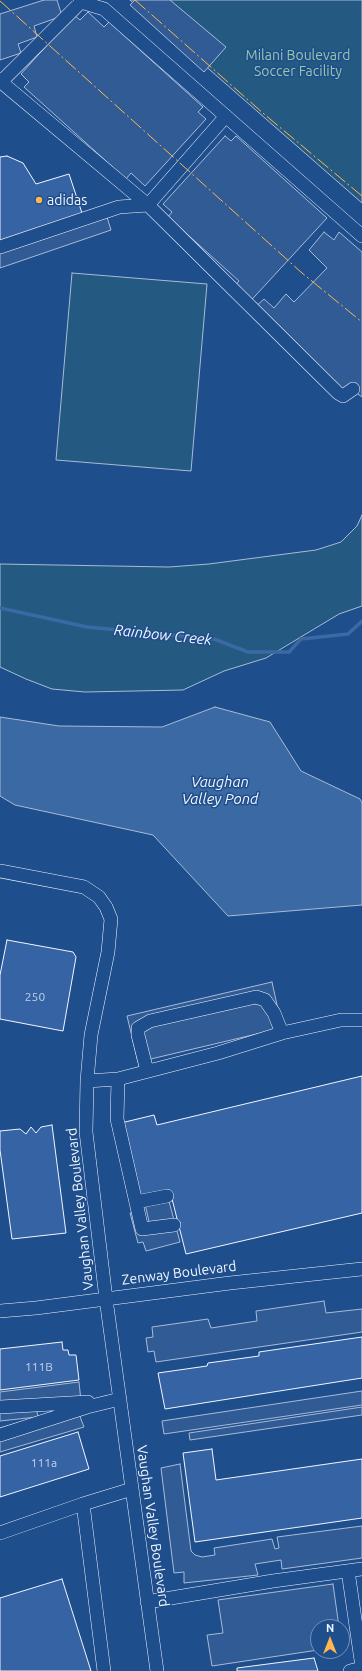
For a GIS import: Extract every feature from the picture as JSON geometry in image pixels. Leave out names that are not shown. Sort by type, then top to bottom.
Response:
[{"type":"street","points":[[353,389],[343,396],[338,393],[148,205],[0,81],[81,1],[104,9],[362,236]]},
{"type":"street","points":[[0,247],[120,207],[148,205],[226,116]]},
{"type":"street","name":"Vaughan Valley Boulevard","points":[[0,871],[84,887],[99,897],[111,918],[108,952],[91,1035],[87,1081],[86,1132],[106,1299],[115,1400],[132,1489],[157,1671]]},
{"type":"street","points":[[146,1071],[138,1035],[138,1028],[150,1021],[256,997],[265,1000],[274,1013],[282,1033]]},
{"type":"street","points":[[87,1081],[118,1079],[218,1053],[282,1033],[341,1020],[362,1020]]},
{"type":"street","points":[[118,1079],[117,1119],[142,1229],[174,1225]]},
{"type":"street","points":[[136,1202],[167,1196]]},
{"type":"street","name":"Zenway Boulevard","points":[[0,1311],[106,1299],[230,1282],[362,1269]]},
{"type":"street","points":[[0,1407],[115,1400]]},
{"type":"street","points":[[0,1435],[115,1400]]},
{"type":"street","points":[[0,1533],[83,1504],[132,1489]]},
{"type":"street","points":[[83,1504],[104,1671]]},
{"type":"street","points":[[147,1602],[273,1581],[362,1569]]},
{"type":"street","points":[[348,1571],[362,1667],[350,1671]]},
{"type":"green space","name":"Milani Boulevard Soccer Facility","points":[[130,0],[362,0],[362,203]]},
{"type":"green space","points":[[72,273],[207,284],[191,471],[56,460]]},
{"type":"green space","points":[[362,515],[362,606],[339,614],[266,658],[224,671],[183,690],[85,692],[52,689],[0,667],[0,564],[169,567],[209,564],[316,550],[341,542],[357,526]]},
{"type":"shaded area","points":[[44,0],[57,0],[62,16],[34,26],[37,37],[18,44],[21,53],[0,60],[0,14]]},
{"type":"shaded area","points":[[135,0],[170,0],[226,47],[204,72],[130,5]]},
{"type":"shaded area","points":[[88,12],[104,27],[109,22],[203,107],[198,112],[206,119],[145,186],[131,173],[126,179],[24,87],[29,82],[21,74],[74,15],[80,20]]},
{"type":"shaded area","points":[[225,136],[231,141],[236,136],[327,218],[244,308],[228,293],[239,281],[168,217],[172,212],[163,204]]},
{"type":"shaded area","points":[[107,217],[111,230],[0,268],[0,253]]},
{"type":"shaded area","points":[[324,232],[334,240],[339,232],[362,252],[362,397],[355,392],[350,397],[254,308],[264,299],[274,308],[286,294],[294,302],[327,268],[309,250]]},
{"type":"shaded area","points":[[272,982],[282,1028],[138,1062],[127,1016]]},
{"type":"shaded area","points":[[167,1194],[180,1242],[146,1251],[143,1242],[138,1243],[130,1213],[142,1210],[143,1219],[150,1226],[144,1199]]},
{"type":"shaded area","points":[[324,1301],[326,1313],[362,1309],[362,1332],[156,1362],[154,1351],[148,1352],[146,1338],[153,1337],[152,1327],[208,1319],[211,1328],[257,1321],[256,1311]]},
{"type":"shaded area","points":[[79,1382],[81,1401],[36,1407],[38,1417],[76,1406],[84,1427],[0,1452],[0,1428],[37,1417],[0,1421],[0,1392]]},
{"type":"shaded area","points":[[362,1391],[362,1405],[164,1434],[162,1421]]},
{"type":"shaded area","points":[[362,1407],[362,1415],[190,1440],[189,1433]]},
{"type":"shaded area","points":[[180,1464],[191,1551],[195,1555],[202,1557],[215,1555],[214,1548],[272,1539],[275,1549],[279,1548],[277,1537],[362,1526],[362,1558],[282,1569],[281,1560],[255,1564],[258,1575],[184,1583],[184,1572],[174,1573],[161,1468]]},
{"type":"shaded area","points":[[333,1584],[338,1619],[310,1619],[310,1651],[212,1666],[207,1635],[223,1633],[218,1600]]},
{"type":"water","name":"Vaughan Valley Pond","points":[[215,707],[270,722],[301,771],[360,799],[362,803],[362,905],[228,916],[153,835],[15,805],[0,796],[0,717],[59,726],[162,727]]},
{"type":"building","name":"adidas","points":[[7,156],[23,163],[36,184],[69,174],[83,216],[0,244],[0,157]]},
{"type":"building","points":[[7,940],[73,952],[76,957],[63,1031],[0,1019],[0,975]]},
{"type":"building","points":[[362,1076],[362,1213],[186,1254],[170,1191],[139,1199],[121,1123],[154,1115],[157,1125]]},
{"type":"building","points":[[52,1125],[66,1233],[12,1239],[0,1150],[0,1131],[20,1129],[26,1134],[31,1127],[36,1133],[41,1127]]},
{"type":"building","points":[[362,1337],[362,1378],[165,1409],[158,1373],[207,1366],[208,1363],[259,1356],[259,1352]]},
{"type":"building","points":[[62,1342],[63,1350],[68,1350],[69,1355],[76,1355],[79,1380],[0,1390],[0,1349]]},
{"type":"building","points":[[78,1432],[89,1469],[0,1497],[0,1456]]},
{"type":"building","points":[[212,1449],[216,1480],[362,1459],[362,1518],[195,1542],[183,1453]]},
{"type":"building","points":[[62,1579],[91,1671],[0,1671],[0,1598]]},
{"type":"building","points":[[310,1659],[314,1659],[318,1671],[237,1671],[237,1668]]},
{"type":"waterway","name":"Rainbow Creek","points":[[0,608],[87,627],[214,639],[248,652],[289,652],[301,639],[348,634],[362,621]]},
{"type":"power","points":[[135,0],[264,114],[362,196]]},
{"type":"power","points":[[0,1],[302,273],[362,322]]},
{"type":"place","name":"adidas","points":[[39,200]]}]
